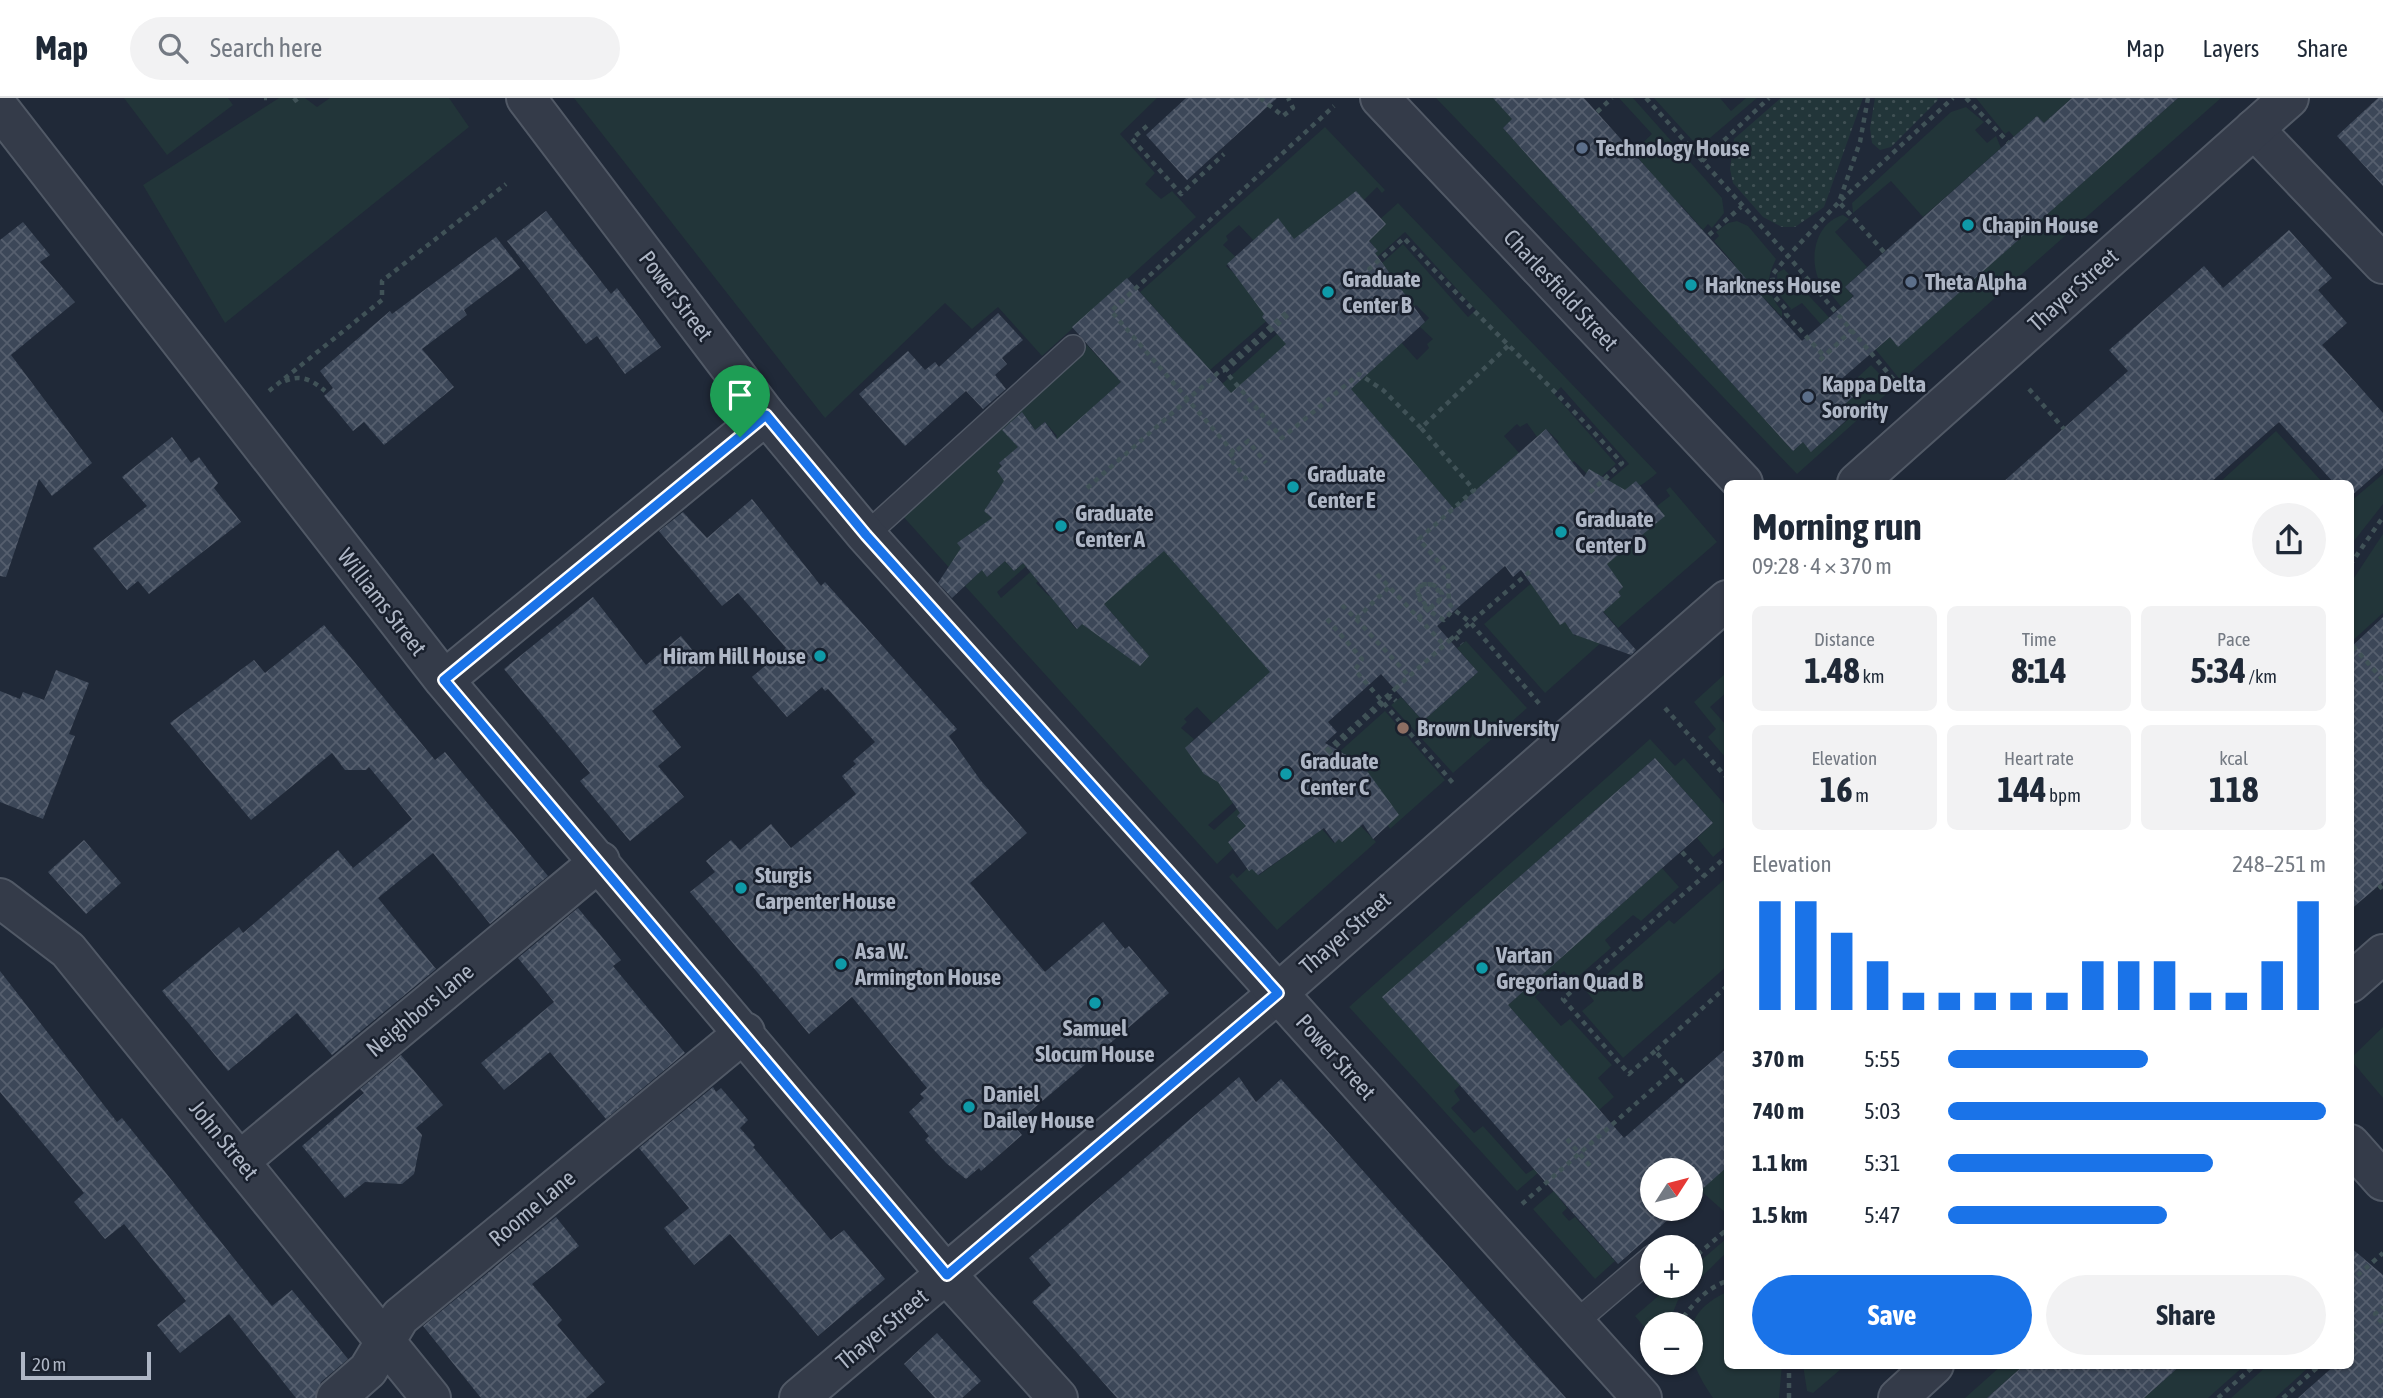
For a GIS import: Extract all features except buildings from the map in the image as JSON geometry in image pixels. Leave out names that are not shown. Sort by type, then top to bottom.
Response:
[{"type":"street","name":"Power Street","points":[[526,98],[766,415],[866,535],[1642,1398]]},
{"type":"street","name":"Charlesfield Street","points":[[1380,98],[1740,480]]},
{"type":"street","name":"Thayer Street","points":[[1860,480],[2289,98]]},
{"type":"street","name":"Williams Street","points":[[0,109],[444,680],[745,1032],[947,1275],[1058,1398]]},
{"type":"street","points":[[2254,129],[2383,264]]},
{"type":"street","points":[[444,680],[766,415]]},
{"type":"street","name":"Thayer Street","points":[[799,1398],[1278,993],[1724,603]]},
{"type":"street","name":"Neighbors Lane","points":[[241,1160],[600,861]]},
{"type":"street","name":"John Street","points":[[0,898],[68,950],[241,1160],[431,1398]]},
{"type":"street","points":[[2354,979],[2383,954]]},
{"type":"street","name":"Roome Lane","points":[[336,1398],[368,1370],[400,1317],[745,1032]]},
{"type":"street","points":[[2354,1148],[2383,1181]]},
{"type":"street","points":[[1898,1398],[1930,1369]]},
{"type":"lane","points":[[866,535],[1073,347]]},
{"type":"lane","points":[[1575,1323],[1640,1267]]},
{"type":"path","points":[[1260,98],[1283,116],[1293,108],[1288,98]]},
{"type":"path","points":[[1597,112],[1612,98]]},
{"type":"path","points":[[1646,98],[1904,392]]},
{"type":"path","points":[[1702,161],[1769,98]]},
{"type":"path","points":[[1839,202],[1860,142],[1868,98]]},
{"type":"path","points":[[1852,330],[1822,358],[1786,314],[1786,309],[1773,289],[1774,270],[1839,202],[1946,101],[1953,98]]},
{"type":"path","points":[[1966,98],[2008,142]]},
{"type":"path","points":[[1234,453],[1111,311],[1334,106]]},
{"type":"path","points":[[1147,126],[1132,139],[1181,194],[1224,154]]},
{"type":"path","points":[[261,398],[382,300],[382,281],[506,184]]},
{"type":"path","points":[[1839,202],[1884,252]]},
{"type":"path","points":[[1709,235],[1741,207]]},
{"type":"path","points":[[1368,270],[1404,238],[1508,346],[1559,393],[1622,463],[1588,494]]},
{"type":"path","points":[[1087,488],[1287,314],[1225,371],[1282,438],[1359,374],[1383,390],[1421,428],[1474,490],[1419,539],[1448,573],[1449,603],[1453,609],[1469,622],[1545,710]]},
{"type":"path","points":[[1421,428],[1508,346]]},
{"type":"path","points":[[278,384],[298,377],[308,379],[325,391]]},
{"type":"path","points":[[2029,389],[2064,429]]},
{"type":"path","points":[[1247,480],[1229,457],[1248,441],[1266,463]]},
{"type":"path","points":[[2354,560],[2383,516]]},
{"type":"path","points":[[2354,553],[2361,550]]},
{"type":"path","points":[[1396,701],[1391,696],[1327,752],[1409,676],[1533,569]]},
{"type":"path","points":[[1377,574],[1445,646]]},
{"type":"path","points":[[1418,618],[1430,608],[1440,599],[1438,590],[1430,584],[1420,586],[1418,593],[1428,609],[1437,603],[1440,599],[1442,594],[1436,585],[1431,583],[1418,586],[1417,593],[1419,599],[1430,612],[1444,620],[1453,609]]},
{"type":"path","points":[[1356,619],[1389,587]]},
{"type":"path","points":[[1342,605],[1409,676]]},
{"type":"path","points":[[1327,619],[1362,659],[1355,670],[1458,788]]},
{"type":"path","points":[[1455,636],[1462,644]]},
{"type":"path","points":[[2354,647],[2383,680]]},
{"type":"path","points":[[1664,708],[1724,775]]},
{"type":"path","points":[[1682,852],[1704,876]]},
{"type":"path","points":[[1724,859],[1563,999],[1629,1074],[1724,989]]},
{"type":"path","points":[[1655,1051],[1685,1085]]},
{"type":"path","points":[[1521,1205],[1673,1071]]},
{"type":"path","points":[[1567,1139],[1591,1167]]},
{"type":"path","points":[[1703,1250],[1724,1232]]},
{"type":"path","points":[[2354,1279],[2381,1255],[2383,1262]]},
{"type":"path","points":[[1687,1312],[1713,1286],[1724,1282]]},
{"type":"path","points":[[2382,1323],[2375,1314],[2383,1307]]},
{"type":"path","points":[[1788,1398],[1789,1369]]},
{"type":"path","points":[[2218,1398],[2251,1369]]},
{"type":"path","points":[[2283,1398],[2316,1369]]},
{"type":"green space","points":[[124,98],[228,98],[233,105],[167,155]]},
{"type":"green space","points":[[279,98],[305,98],[317,107],[330,98],[449,98],[469,127],[225,323],[143,185]]},
{"type":"green space","points":[[574,98],[1157,98],[1120,134],[1155,173],[1145,184],[1161,199],[1172,191],[1196,217],[1042,356],[998,307],[972,329],[945,303],[825,418]]},
{"type":"green space","points":[[1436,98],[1518,98],[1513,119],[1503,128],[1793,451],[1803,442],[1812,451],[1852,416],[1843,406],[1853,397],[1845,389],[1871,365],[1893,388],[1797,474]]},
{"type":"green space","points":[[1619,98],[1633,98],[1722,198],[1724,213],[1712,228],[1708,224],[1703,230],[1681,205],[1674,212],[1646,180],[1652,174],[1633,152],[1652,134]]},
{"type":"green space","points":[[1654,98],[1720,98],[1731,111],[1746,98],[1757,98],[1704,143],[1692,140]]},
{"type":"green space","points":[[1781,98],[1863,98],[1824,207],[1795,227],[1782,227],[1763,217],[1733,183],[1730,169],[1734,139]]},
{"type":"green space","points":[[1875,98],[1938,100],[1891,147],[1880,150],[1872,143],[1870,128]]},
{"type":"green space","points":[[1976,98],[2072,98],[2044,123],[2037,116],[2014,137],[2009,131],[2005,134]]},
{"type":"green space","points":[[2178,98],[2221,98],[1901,381],[1818,278],[1814,259],[1817,240],[1827,225],[1843,215],[1849,219],[1835,232],[1867,267],[1845,287],[1853,296],[1844,305],[1880,346],[1890,337],[1898,346]]},
{"type":"green space","points":[[1966,107],[1984,122],[1975,130],[1987,143],[1996,136],[2001,148],[1923,217],[1891,181],[1853,213],[1852,203],[1951,112]]},
{"type":"green space","points":[[1325,127],[1385,190],[1382,193],[1377,187],[1315,238],[1256,243],[1239,225],[1226,236],[1228,240],[1223,245],[1236,257],[1226,266],[1277,312],[1210,370],[1140,292]]},
{"type":"green space","points":[[1398,203],[1657,473],[1626,492],[1590,497],[1629,464],[1561,387],[1554,394],[1616,464],[1585,491],[1587,474],[1574,461],[1565,468],[1553,447],[1559,442],[1546,429],[1537,437],[1527,423],[1520,427],[1517,424],[1504,436],[1521,455],[1500,469],[1491,521],[1300,472],[1222,384],[1277,334],[1384,359],[1400,341],[1417,360],[1429,348],[1427,344],[1433,339],[1420,327],[1429,318],[1416,305],[1411,309],[1400,287],[1371,273],[1403,244],[1468,317],[1476,310],[1405,232],[1366,267],[1363,264],[1377,251],[1369,240],[1386,224],[1378,221]]},
{"type":"green space","points":[[1737,221],[1748,226],[1776,259],[1769,286],[1782,311],[1782,317],[1764,298],[1756,303],[1728,272],[1735,265],[1714,241],[1719,236],[1716,232],[1728,223]]},
{"type":"green space","points":[[1784,269],[1839,328],[1833,338],[1802,303],[1789,311],[1791,309],[1778,293],[1777,273]]},
{"type":"green space","points":[[1087,345],[1121,382],[1098,403],[1130,437],[1052,441],[1057,436],[1045,422],[1035,430],[1025,416],[1003,430],[1020,449],[999,463],[1010,483],[989,515],[997,524],[976,536],[971,531],[965,553],[953,572],[901,514]]},
{"type":"green space","points":[[2276,431],[2320,480],[2222,480]]},
{"type":"green space","points":[[2383,474],[2383,504],[2354,541],[2354,499]]},
{"type":"green space","points":[[1670,487],[1717,542],[1618,628],[1601,609],[1621,596],[1618,592],[1623,587],[1606,578],[1605,551],[1614,551],[1619,556],[1632,544],[1625,534],[1664,515],[1657,506],[1670,496],[1666,490]]},
{"type":"green space","points":[[1124,527],[1343,644],[1231,707],[1218,718],[1215,726],[1197,707],[1184,719],[1187,722],[1181,728],[1194,739],[1186,748],[1243,794],[1208,825],[1214,830],[1248,799],[1252,802],[1237,816],[1246,826],[1228,842],[1236,846],[1217,864],[965,586],[984,568],[987,577],[1005,561],[1014,571],[1029,558],[1032,561],[997,592],[1001,598],[1037,566],[1041,579],[1036,583],[1049,596],[1057,589],[1069,610],[1065,615],[1076,629],[1086,621],[1097,635],[1106,633],[1119,621],[1102,602],[1122,588]]},
{"type":"green space","points":[[2383,534],[2383,613],[2354,639],[2354,578]]},
{"type":"green space","points":[[1536,579],[1575,636],[1584,628],[1604,640],[1545,693],[1484,624]]},
{"type":"green space","points":[[1466,641],[1527,708],[1453,773],[1391,705],[1401,697],[1423,721],[1478,672],[1457,648]]},
{"type":"green space","points":[[1724,675],[1724,695],[1710,707],[1724,723],[1724,756],[1708,737],[1716,729],[1694,702]]},
{"type":"green space","points":[[1385,711],[1445,780],[1390,829],[1347,755],[1337,754]]},
{"type":"green space","points":[[1650,739],[1675,766],[1684,758],[1724,804],[1724,848],[1713,857],[1697,838],[1713,823],[1655,758],[1449,939],[1460,1085],[1454,1091],[1460,1100],[1451,1108],[1474,1133],[1483,1126],[1526,1174],[1563,1151],[1517,1191],[1349,1007]]},
{"type":"green space","points":[[1358,823],[1376,842],[1277,930],[1229,877],[1233,873],[1237,878],[1250,866],[1259,875],[1322,829],[1334,843]]},
{"type":"green space","points":[[1662,868],[1679,887],[1641,921],[1633,915],[1605,940],[1611,948],[1573,981],[1564,971],[1535,997],[1561,1026],[1570,1019],[1612,1065],[1598,1078],[1614,1097],[1599,1110],[1508,1005]]},
{"type":"green space","points":[[1724,880],[1724,969],[1623,1058],[1582,1011],[1594,1001],[1587,992],[1669,920],[1674,924]]},
{"type":"green space","points":[[2383,1027],[2383,1098],[2354,1064],[2354,1055]]},
{"type":"green space","points":[[1579,1169],[1559,1198],[1567,1208],[1562,1213],[1569,1221],[1575,1217],[1615,1261],[1595,1279],[1533,1209]]},
{"type":"green space","points":[[1724,1169],[1724,1211],[1703,1193],[1703,1187]]},
{"type":"green space","points":[[1724,1241],[1724,1255],[1703,1276],[1703,1259]]},
{"type":"green space","points":[[1724,1294],[1724,1369],[1782,1369],[1779,1398],[1713,1398],[1699,1375],[1703,1375],[1703,1312],[1700,1312]]},
{"type":"green space","points":[[1656,1298],[1680,1298],[1673,1312],[1640,1312],[1640,1322],[1635,1316]]},
{"type":"green space","points":[[1804,1369],[1841,1369],[1813,1393],[1807,1391]]},
{"type":"green space","points":[[1998,1369],[2020,1369],[1987,1398],[1965,1398]]},
{"type":"green space","points":[[2177,1369],[2241,1369],[2208,1398],[2144,1398]]},
{"type":"green space","points":[[2264,1369],[2307,1369],[2275,1398],[2231,1398]]},
{"type":"place","name":"Technology House","points":[[1582,148]]},
{"type":"place","name":"Chapin House","points":[[1968,225]]},
{"type":"place","name":"Theta Alpha","points":[[1911,282]]},
{"type":"place","name":"Harkness House","points":[[1691,285]]},
{"type":"place","name":"Graduate Center B","points":[[1328,292]]},
{"type":"place","name":"Kappa Delta Sorority","points":[[1808,397]]},
{"type":"place","name":"Graduate Center E","points":[[1293,487]]},
{"type":"place","name":"Graduate Center A","points":[[1061,526]]},
{"type":"place","name":"Graduate Center D","points":[[1561,532]]},
{"type":"place","name":"Hiram Hill House","points":[[820,656]]},
{"type":"place","name":"Brown University","points":[[1403,728]]},
{"type":"place","name":"Graduate Center C","points":[[1286,774]]},
{"type":"place","name":"Sturgis Carpenter House","points":[[741,888]]},
{"type":"place","name":"Asa W. Armington House","points":[[841,964]]},
{"type":"place","name":"Vartan Gregorian Quad B","points":[[1482,968]]},
{"type":"place","name":"Samuel Slocum House","points":[[1095,1003]]},
{"type":"place","name":"Daniel Dailey House","points":[[969,1107]]},
{"type":"route","points":[[766,415],[866,535],[1278,993],[947,1275],[745,1032],[444,680],[740,437],[766,415]]}]
